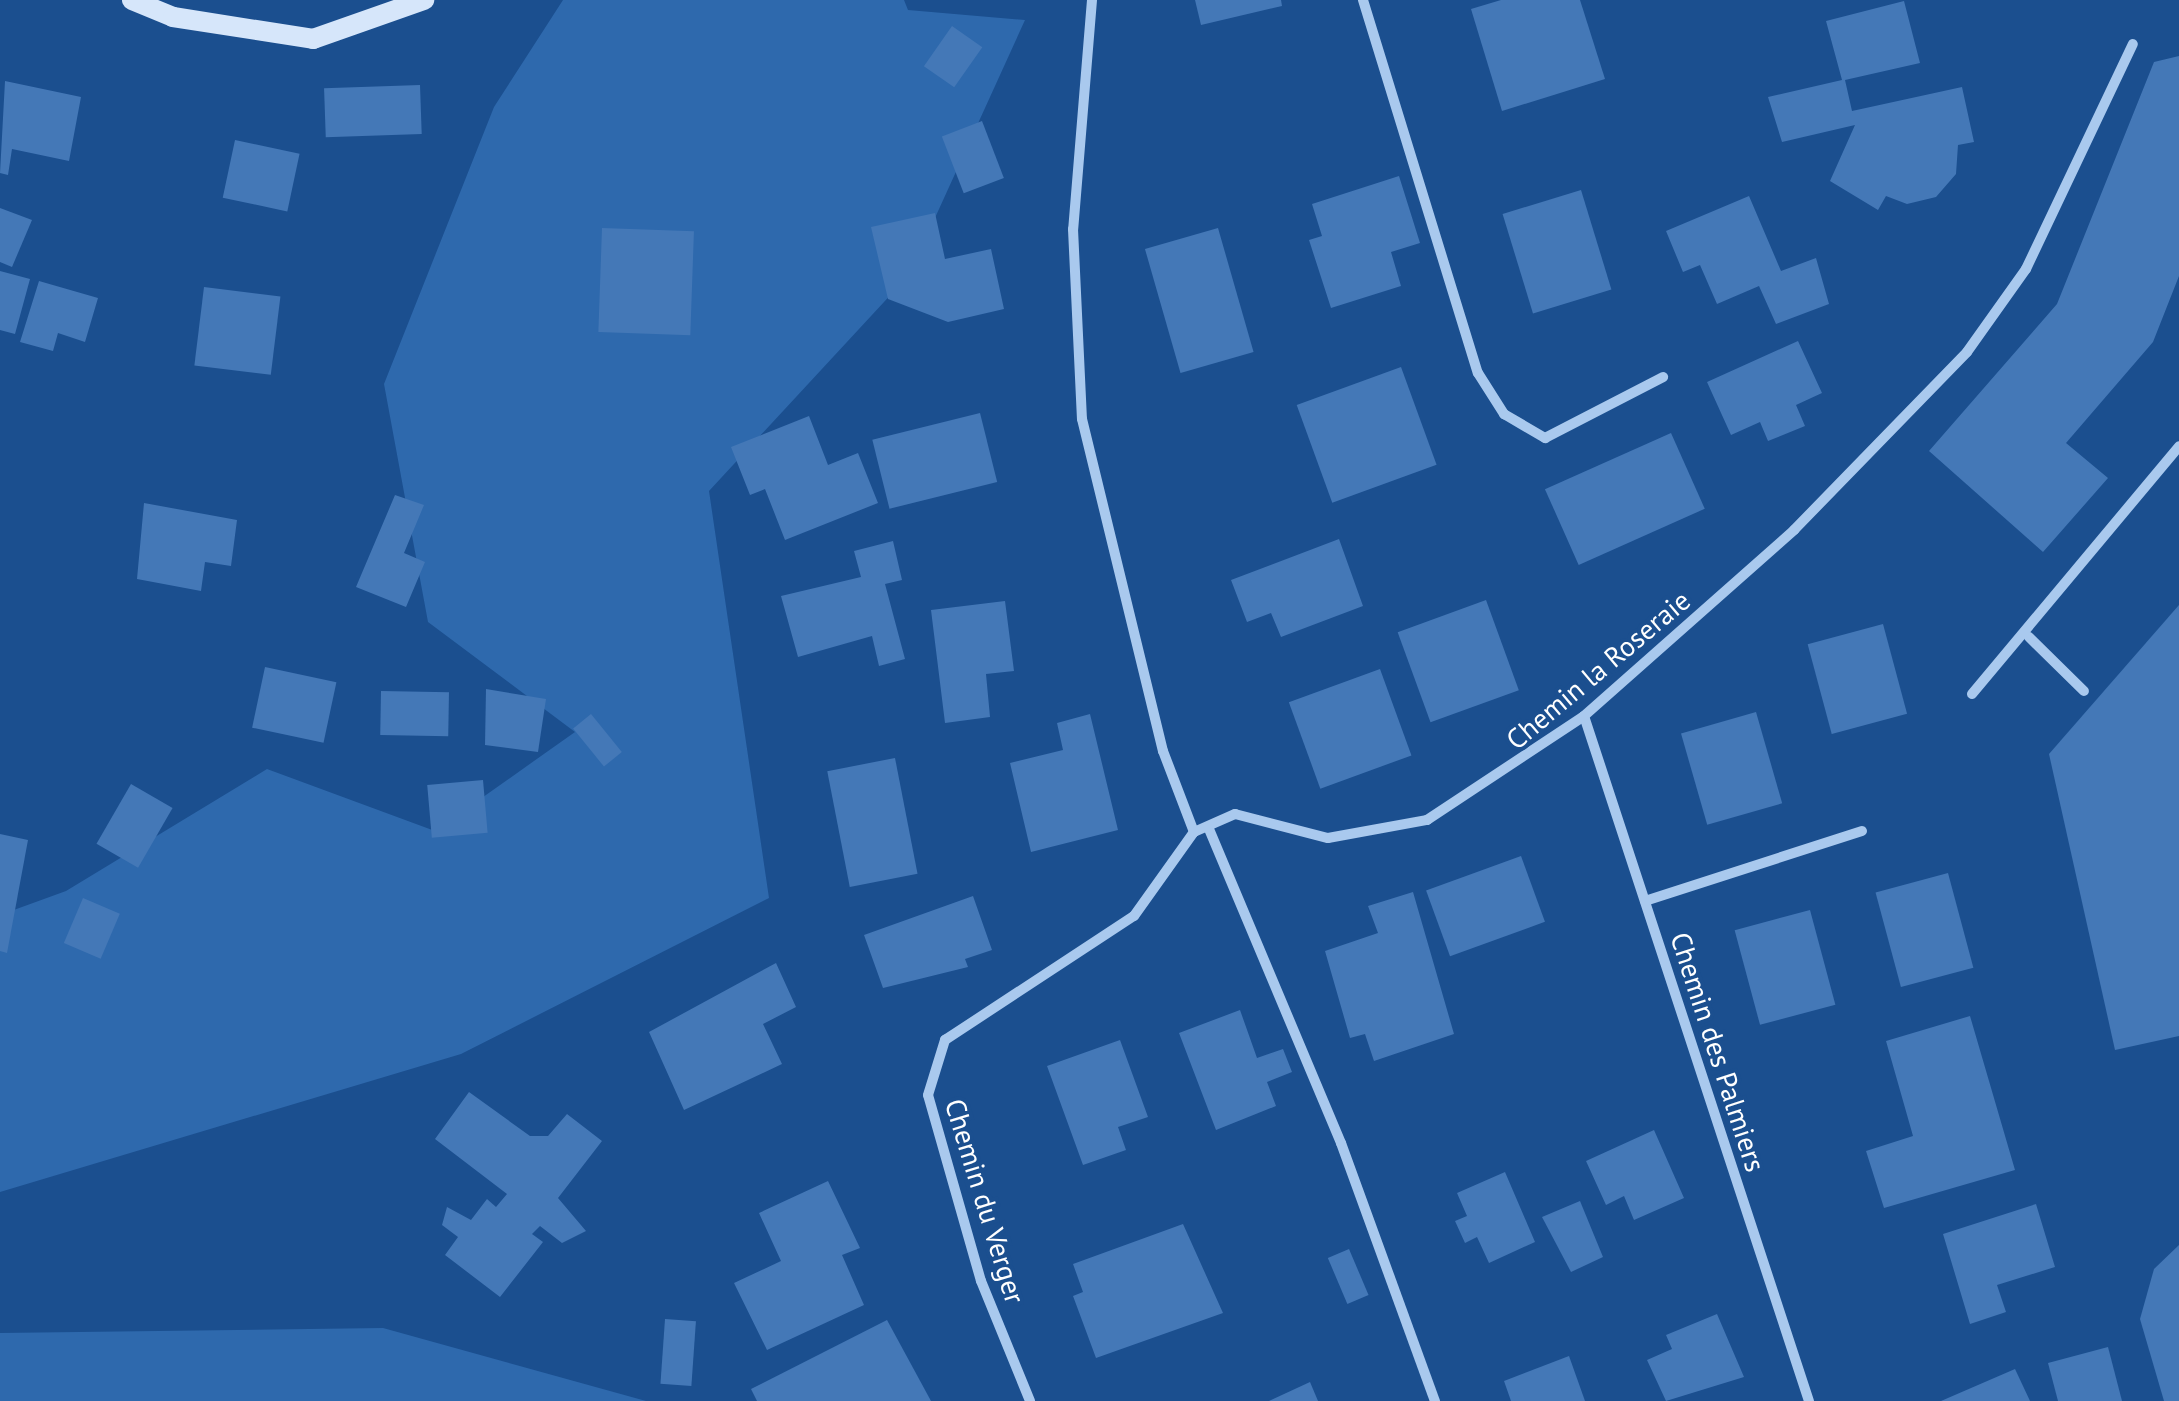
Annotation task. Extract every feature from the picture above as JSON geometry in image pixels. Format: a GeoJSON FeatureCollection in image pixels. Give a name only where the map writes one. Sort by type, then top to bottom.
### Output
{"type":"FeatureCollection","features":[{"type":"Feature","properties":{"kind":"street"},"geometry":{"type":"LineString","coordinates":[[132,0],[192,21],[313,39],[424,0]]}},
{"type":"Feature","properties":{"kind":"street"},"geometry":{"type":"LineString","coordinates":[[1092,0],[1073,229],[1082,419],[1164,751],[1194,832]]}},
{"type":"Feature","properties":{"kind":"street"},"geometry":{"type":"LineString","coordinates":[[1364,0],[1478,373],[1504,414],[1545,438],[1662,377]]}},
{"type":"Feature","properties":{"kind":"street","name":"Chemin la Roseraie"},"geometry":{"type":"LineString","coordinates":[[1194,832],[1209,829],[1235,814],[1328,838],[1428,820],[1584,716],[1794,530],[1966,352],[2026,270],[2133,44]]}},
{"type":"Feature","properties":{"kind":"street"},"geometry":{"type":"LineString","coordinates":[[1972,694],[2029,636],[2179,446]]}},
{"type":"Feature","properties":{"kind":"street"},"geometry":{"type":"LineString","coordinates":[[2029,636],[2084,690]]}},
{"type":"Feature","properties":{"kind":"street","name":"Chemin des Palmiers"},"geometry":{"type":"LineString","coordinates":[[1584,716],[1810,1401]]}},
{"type":"Feature","properties":{"kind":"street"},"geometry":{"type":"LineString","coordinates":[[1209,829],[1341,1143],[1435,1401]]}},
{"type":"Feature","properties":{"kind":"street"},"geometry":{"type":"LineString","coordinates":[[1644,901],[1862,831]]}},
{"type":"Feature","properties":{"kind":"street","name":"Chemin du Verger"},"geometry":{"type":"LineString","coordinates":[[1030,1401],[980,1281],[928,1095],[945,1040],[1134,916],[1194,832]]}},
{"type":"Feature","properties":{"kind":"shaded area"},"geometry":{"type":"Polygon","coordinates":[[[563,0],[904,0],[908,10],[1025,20],[909,275],[709,491],[769,898],[461,1054],[0,1192],[0,915],[66,891],[267,769],[435,831],[575,732],[428,622],[384,384],[494,107],[563,0]]]}},
{"type":"Feature","properties":{"kind":"shaded area"},"geometry":{"type":"Polygon","coordinates":[[[383,1328],[646,1401],[0,1401],[0,1333],[383,1328]]]}},
{"type":"Feature","properties":{"kind":"building"},"geometry":{"type":"Polygon","coordinates":[[[1195,0],[1281,0],[1282,6],[1201,25],[1195,0]]]}},
{"type":"Feature","properties":{"kind":"building"},"geometry":{"type":"Polygon","coordinates":[[[1501,0],[1580,0],[1605,79],[1502,111],[1471,9],[1501,0]]]}},
{"type":"Feature","properties":{"kind":"building"},"geometry":{"type":"Polygon","coordinates":[[[1904,1],[1920,63],[1845,80],[1852,111],[1962,87],[1974,142],[1958,145],[1956,174],[1936,197],[1907,204],[1886,196],[1878,210],[1830,181],[1855,125],[1782,142],[1768,97],[1842,80],[1826,21],[1904,1]]]}},
{"type":"Feature","properties":{"kind":"building"},"geometry":{"type":"Polygon","coordinates":[[[952,26],[982,47],[954,87],[924,66],[952,26]]]}},
{"type":"Feature","properties":{"kind":"building"},"geometry":{"type":"Polygon","coordinates":[[[2179,56],[2179,276],[2153,342],[2066,443],[2108,478],[2043,552],[1929,451],[2057,304],[2154,62],[2179,56]]]}},
{"type":"Feature","properties":{"kind":"building"},"geometry":{"type":"Polygon","coordinates":[[[5,81],[81,97],[69,161],[12,149],[8,175],[0,173],[5,81]]]}},
{"type":"Feature","properties":{"kind":"building"},"geometry":{"type":"Polygon","coordinates":[[[420,85],[422,134],[326,137],[324,88],[420,85]]]}},
{"type":"Feature","properties":{"kind":"building"},"geometry":{"type":"Polygon","coordinates":[[[982,121],[1004,178],[964,193],[942,136],[982,121]]]}},
{"type":"Feature","properties":{"kind":"building"},"geometry":{"type":"Polygon","coordinates":[[[235,140],[300,154],[287,211],[223,198],[235,140]]]}},
{"type":"Feature","properties":{"kind":"building"},"geometry":{"type":"Polygon","coordinates":[[[1399,176],[1420,243],[1391,252],[1401,286],[1331,308],[1309,240],[1322,236],[1312,204],[1399,176]]]}},
{"type":"Feature","properties":{"kind":"building"},"geometry":{"type":"Polygon","coordinates":[[[1581,190],[1611,289],[1533,313],[1503,214],[1581,190]]]}},
{"type":"Feature","properties":{"kind":"building"},"geometry":{"type":"Polygon","coordinates":[[[1749,196],[1781,271],[1816,258],[1829,304],[1776,324],[1759,286],[1717,304],[1700,265],[1683,272],[1666,231],[1749,196]]]}},
{"type":"Feature","properties":{"kind":"building"},"geometry":{"type":"Polygon","coordinates":[[[0,208],[32,220],[12,267],[0,262],[0,208]]]}},
{"type":"Feature","properties":{"kind":"building"},"geometry":{"type":"Polygon","coordinates":[[[935,213],[945,259],[991,249],[1004,309],[948,322],[888,299],[871,227],[935,213]]]}},
{"type":"Feature","properties":{"kind":"building"},"geometry":{"type":"Polygon","coordinates":[[[602,228],[694,231],[690,335],[598,332],[602,228]]]}},
{"type":"Feature","properties":{"kind":"building"},"geometry":{"type":"Polygon","coordinates":[[[1218,228],[1254,352],[1181,373],[1145,249],[1218,228]]]}},
{"type":"Feature","properties":{"kind":"building"},"geometry":{"type":"Polygon","coordinates":[[[0,271],[30,279],[15,334],[0,330],[0,271]]]}},
{"type":"Feature","properties":{"kind":"building"},"geometry":{"type":"Polygon","coordinates":[[[39,281],[98,298],[85,342],[58,333],[53,351],[20,342],[39,281]]]}},
{"type":"Feature","properties":{"kind":"building"},"geometry":{"type":"Polygon","coordinates":[[[204,287],[280,296],[271,375],[194,365],[204,287]]]}},
{"type":"Feature","properties":{"kind":"building"},"geometry":{"type":"Polygon","coordinates":[[[1798,341],[1822,393],[1796,405],[1805,426],[1768,441],[1760,422],[1731,435],[1707,382],[1798,341]]]}},
{"type":"Feature","properties":{"kind":"building"},"geometry":{"type":"Polygon","coordinates":[[[1401,367],[1437,465],[1332,503],[1297,405],[1401,367]]]}},
{"type":"Feature","properties":{"kind":"building"},"geometry":{"type":"Polygon","coordinates":[[[980,413],[997,482],[889,509],[872,440],[980,413]]]}},
{"type":"Feature","properties":{"kind":"building"},"geometry":{"type":"Polygon","coordinates":[[[809,416],[828,465],[858,453],[878,503],[785,540],[765,489],[750,495],[731,447],[809,416]]]}},
{"type":"Feature","properties":{"kind":"building"},"geometry":{"type":"Polygon","coordinates":[[[1671,433],[1705,509],[1579,565],[1545,489],[1671,433]]]}},
{"type":"Feature","properties":{"kind":"building"},"geometry":{"type":"Polygon","coordinates":[[[395,495],[424,505],[404,553],[425,562],[406,607],[356,587],[395,495]]]}},
{"type":"Feature","properties":{"kind":"building"},"geometry":{"type":"Polygon","coordinates":[[[144,503],[237,520],[231,566],[205,562],[201,591],[137,579],[144,503]]]}},
{"type":"Feature","properties":{"kind":"building"},"geometry":{"type":"Polygon","coordinates":[[[1339,539],[1363,606],[1281,637],[1271,613],[1247,622],[1231,580],[1339,539]]]}},
{"type":"Feature","properties":{"kind":"building"},"geometry":{"type":"Polygon","coordinates":[[[893,541],[902,580],[885,584],[905,659],[879,666],[872,636],[798,657],[781,596],[861,577],[854,551],[893,541]]]}},
{"type":"Feature","properties":{"kind":"building"},"geometry":{"type":"Polygon","coordinates":[[[1486,600],[1519,690],[1431,722],[1398,632],[1486,600]]]}},
{"type":"Feature","properties":{"kind":"building"},"geometry":{"type":"Polygon","coordinates":[[[1005,601],[1014,671],[986,674],[990,717],[945,723],[931,610],[1005,601]]]}},
{"type":"Feature","properties":{"kind":"building"},"geometry":{"type":"Polygon","coordinates":[[[2179,605],[2179,1036],[2115,1050],[2049,754],[2179,605]]]}},
{"type":"Feature","properties":{"kind":"building"},"geometry":{"type":"Polygon","coordinates":[[[1883,624],[1907,714],[1832,734],[1808,644],[1883,624]]]}},
{"type":"Feature","properties":{"kind":"building"},"geometry":{"type":"Polygon","coordinates":[[[265,667],[336,682],[324,743],[252,728],[265,667]]]}},
{"type":"Feature","properties":{"kind":"building"},"geometry":{"type":"Polygon","coordinates":[[[1380,669],[1411,755],[1320,789],[1289,702],[1380,669]]]}},
{"type":"Feature","properties":{"kind":"building"},"geometry":{"type":"Polygon","coordinates":[[[486,689],[546,699],[538,752],[485,745],[486,689]]]}},
{"type":"Feature","properties":{"kind":"building"},"geometry":{"type":"Polygon","coordinates":[[[381,691],[449,692],[448,736],[380,735],[381,691]]]}},
{"type":"Feature","properties":{"kind":"building"},"geometry":{"type":"Polygon","coordinates":[[[1756,712],[1782,803],[1707,825],[1681,733],[1756,712]]]}},
{"type":"Feature","properties":{"kind":"building"},"geometry":{"type":"Polygon","coordinates":[[[591,714],[622,752],[604,767],[573,728],[591,714]]]}},
{"type":"Feature","properties":{"kind":"building"},"geometry":{"type":"Polygon","coordinates":[[[1090,714],[1118,830],[1031,852],[1010,763],[1063,750],[1057,723],[1090,714]]]}},
{"type":"Feature","properties":{"kind":"building"},"geometry":{"type":"Polygon","coordinates":[[[895,758],[918,874],[850,887],[827,771],[895,758]]]}},
{"type":"Feature","properties":{"kind":"building"},"geometry":{"type":"Polygon","coordinates":[[[483,780],[488,833],[432,838],[427,785],[483,780]]]}},
{"type":"Feature","properties":{"kind":"building"},"geometry":{"type":"Polygon","coordinates":[[[131,784],[173,808],[138,868],[96,844],[131,784]]]}},
{"type":"Feature","properties":{"kind":"building"},"geometry":{"type":"Polygon","coordinates":[[[0,834],[28,840],[7,953],[0,951],[0,834]]]}},
{"type":"Feature","properties":{"kind":"building"},"geometry":{"type":"Polygon","coordinates":[[[1521,856],[1545,922],[1450,956],[1426,891],[1521,856]]]}},
{"type":"Feature","properties":{"kind":"building"},"geometry":{"type":"Polygon","coordinates":[[[1948,873],[1973,968],[1901,987],[1876,892],[1948,873]]]}},
{"type":"Feature","properties":{"kind":"building"},"geometry":{"type":"Polygon","coordinates":[[[1413,892],[1454,1034],[1374,1061],[1365,1034],[1350,1038],[1325,951],[1378,933],[1368,906],[1413,892]]]}},
{"type":"Feature","properties":{"kind":"building"},"geometry":{"type":"Polygon","coordinates":[[[973,896],[992,950],[965,959],[968,967],[883,988],[864,935],[973,896]]]}},
{"type":"Feature","properties":{"kind":"building"},"geometry":{"type":"Polygon","coordinates":[[[83,898],[120,914],[101,959],[64,943],[83,898]]]}},
{"type":"Feature","properties":{"kind":"building"},"geometry":{"type":"Polygon","coordinates":[[[1810,910],[1835,1005],[1760,1025],[1735,930],[1810,910]]]}},
{"type":"Feature","properties":{"kind":"building"},"geometry":{"type":"Polygon","coordinates":[[[776,963],[796,1007],[763,1024],[782,1064],[684,1110],[649,1032],[776,963]]]}},
{"type":"Feature","properties":{"kind":"building"},"geometry":{"type":"Polygon","coordinates":[[[1240,1010],[1257,1058],[1283,1049],[1292,1072],[1267,1082],[1276,1106],[1216,1130],[1179,1033],[1240,1010]]]}},
{"type":"Feature","properties":{"kind":"building"},"geometry":{"type":"Polygon","coordinates":[[[1970,1016],[2015,1170],[1884,1208],[1866,1151],[1913,1136],[1886,1041],[1970,1016]]]}},
{"type":"Feature","properties":{"kind":"building"},"geometry":{"type":"Polygon","coordinates":[[[1120,1040],[1148,1117],[1118,1127],[1126,1150],[1083,1165],[1047,1066],[1120,1040]]]}},
{"type":"Feature","properties":{"kind":"building"},"geometry":{"type":"Polygon","coordinates":[[[469,1092],[530,1136],[548,1136],[567,1114],[602,1141],[558,1198],[586,1231],[562,1243],[540,1226],[532,1234],[543,1242],[500,1297],[445,1255],[458,1237],[442,1225],[447,1207],[471,1220],[487,1199],[496,1207],[507,1194],[435,1139],[469,1092]]]}},
{"type":"Feature","properties":{"kind":"building"},"geometry":{"type":"Polygon","coordinates":[[[1654,1130],[1684,1198],[1634,1220],[1624,1196],[1606,1205],[1586,1161],[1654,1130]]]}},
{"type":"Feature","properties":{"kind":"building"},"geometry":{"type":"Polygon","coordinates":[[[1505,1172],[1535,1242],[1489,1263],[1477,1237],[1465,1243],[1455,1221],[1467,1216],[1457,1193],[1505,1172]]]}},
{"type":"Feature","properties":{"kind":"building"},"geometry":{"type":"Polygon","coordinates":[[[828,1181],[860,1248],[842,1255],[864,1305],[767,1350],[734,1283],[781,1261],[759,1213],[828,1181]]]}},
{"type":"Feature","properties":{"kind":"building"},"geometry":{"type":"Polygon","coordinates":[[[1580,1201],[1603,1257],[1571,1272],[1542,1217],[1580,1201]]]}},
{"type":"Feature","properties":{"kind":"building"},"geometry":{"type":"Polygon","coordinates":[[[2036,1204],[2055,1267],[1997,1285],[2006,1312],[1970,1324],[1943,1234],[2036,1204]]]}},
{"type":"Feature","properties":{"kind":"building"},"geometry":{"type":"Polygon","coordinates":[[[1183,1224],[1223,1313],[1096,1358],[1073,1296],[1083,1292],[1073,1264],[1183,1224]]]}},
{"type":"Feature","properties":{"kind":"building"},"geometry":{"type":"Polygon","coordinates":[[[2179,1245],[2179,1401],[2164,1401],[2140,1319],[2154,1269],[2179,1245]]]}},
{"type":"Feature","properties":{"kind":"building"},"geometry":{"type":"Polygon","coordinates":[[[1349,1249],[1369,1295],[1347,1304],[1328,1258],[1349,1249]]]}},
{"type":"Feature","properties":{"kind":"building"},"geometry":{"type":"Polygon","coordinates":[[[1717,1314],[1744,1377],[1666,1401],[1647,1360],[1672,1349],[1666,1335],[1717,1314]]]}},
{"type":"Feature","properties":{"kind":"building"},"geometry":{"type":"Polygon","coordinates":[[[665,1319],[696,1321],[691,1386],[660,1384],[665,1319]]]}},
{"type":"Feature","properties":{"kind":"building"},"geometry":{"type":"Polygon","coordinates":[[[887,1320],[931,1401],[757,1401],[751,1389],[887,1320]]]}},
{"type":"Feature","properties":{"kind":"building"},"geometry":{"type":"Polygon","coordinates":[[[2108,1347],[2122,1401],[2058,1401],[2048,1363],[2108,1347]]]}},
{"type":"Feature","properties":{"kind":"building"},"geometry":{"type":"Polygon","coordinates":[[[1569,1356],[1585,1401],[1511,1401],[1504,1381],[1569,1356]]]}},
{"type":"Feature","properties":{"kind":"building"},"geometry":{"type":"Polygon","coordinates":[[[2015,1369],[2030,1401],[1941,1401],[2015,1369]]]}},
{"type":"Feature","properties":{"kind":"building"},"geometry":{"type":"Polygon","coordinates":[[[1310,1382],[1318,1401],[1269,1401],[1310,1382]]]}}]}
